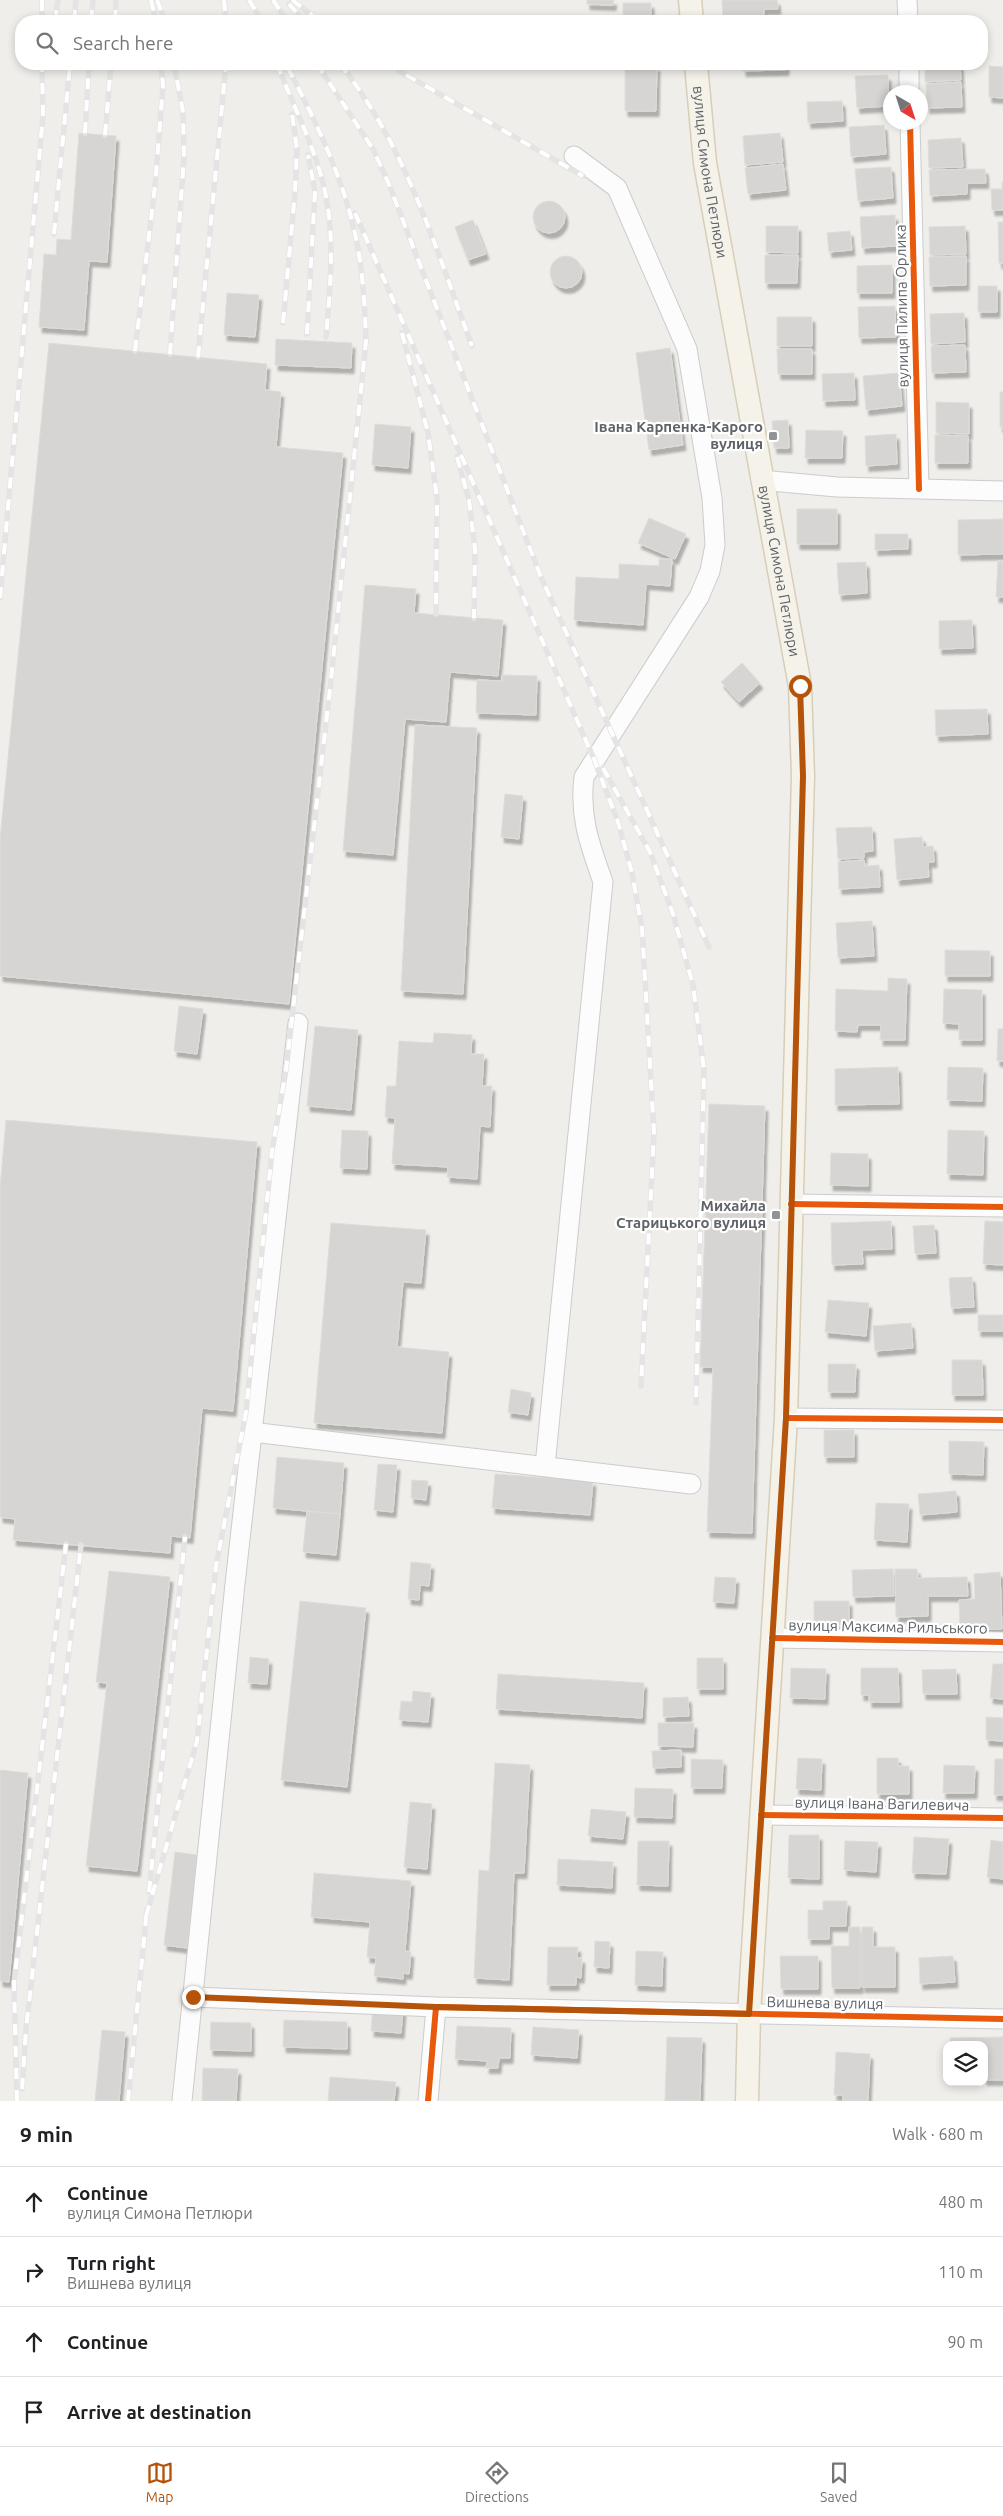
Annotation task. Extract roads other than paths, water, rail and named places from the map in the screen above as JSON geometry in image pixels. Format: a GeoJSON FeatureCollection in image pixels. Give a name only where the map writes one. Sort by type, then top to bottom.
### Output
{"type":"FeatureCollection","features":[{"type":"Feature","properties":{"kind":"main road"},"geometry":{"type":"LineString","coordinates":[[690,0],[691,15]]}},
{"type":"Feature","properties":{"kind":"main road","name":"вулиця Симона Петлюри"},"geometry":{"type":"LineString","coordinates":[[697,70],[706,163],[761,480],[800,686],[803,776],[786,1418],[749,2014],[747,2101]]}},
{"type":"Feature","properties":{"kind":"street"},"geometry":{"type":"LineString","coordinates":[[907,0],[908,15]]}},
{"type":"Feature","properties":{"kind":"street"},"geometry":{"type":"LineString","coordinates":[[909,70],[910,85]]}},
{"type":"Feature","properties":{"kind":"street","name":"вулиця Пилипа Орлика"},"geometry":{"type":"LineString","coordinates":[[910,130],[919,489]]}},
{"type":"Feature","properties":{"kind":"street"},"geometry":{"type":"LineString","coordinates":[[545,1466],[603,882],[586,835],[581,800],[584,777],[699,597],[710,571],[715,545],[712,498],[687,350],[617,188],[574,156]]}},
{"type":"Feature","properties":{"kind":"street"},"geometry":{"type":"LineString","coordinates":[[761,480],[837,487],[1003,491]]}},
{"type":"Feature","properties":{"kind":"street"},"geometry":{"type":"LineString","coordinates":[[182,2101],[252,1432],[298,1023]]}},
{"type":"Feature","properties":{"kind":"street"},"geometry":{"type":"LineString","coordinates":[[791,1204],[1003,1207]]}},
{"type":"Feature","properties":{"kind":"street"},"geometry":{"type":"LineString","coordinates":[[786,1418],[1003,1420]]}},
{"type":"Feature","properties":{"kind":"street"},"geometry":{"type":"LineString","coordinates":[[252,1432],[691,1484]]}},
{"type":"Feature","properties":{"kind":"street","name":"вулиця Максима Рильського"},"geometry":{"type":"LineString","coordinates":[[772,1638],[1003,1642]]}},
{"type":"Feature","properties":{"kind":"street","name":"вулиця Івана Вагилевича"},"geometry":{"type":"LineString","coordinates":[[761,1815],[1003,1818]]}},
{"type":"Feature","properties":{"kind":"street","name":"Вишнева вулиця"},"geometry":{"type":"LineString","coordinates":[[193,1997],[436,2007],[1003,2019]]}},
{"type":"Feature","properties":{"kind":"street"},"geometry":{"type":"LineString","coordinates":[[428,2101],[436,2007]]}},
{"type":"Feature","properties":{"kind":"railway"},"geometry":{"type":"LineString","coordinates":[[42,0],[42,15]]}},
{"type":"Feature","properties":{"kind":"railway"},"geometry":{"type":"LineString","coordinates":[[56,15],[58,0]]}},
{"type":"Feature","properties":{"kind":"railway"},"geometry":{"type":"LineString","coordinates":[[75,15],[76,0]]}},
{"type":"Feature","properties":{"kind":"railway"},"geometry":{"type":"LineString","coordinates":[[92,15],[93,0]]}},
{"type":"Feature","properties":{"kind":"railway"},"geometry":{"type":"LineString","coordinates":[[115,15],[116,0]]}},
{"type":"Feature","properties":{"kind":"railway"},"geometry":{"type":"LineString","coordinates":[[151,0],[155,15]]}},
{"type":"Feature","properties":{"kind":"railway"},"geometry":{"type":"LineString","coordinates":[[157,0],[163,15]]}},
{"type":"Feature","properties":{"kind":"railway"},"geometry":{"type":"LineString","coordinates":[[224,0],[225,15]]}},
{"type":"Feature","properties":{"kind":"railway"},"geometry":{"type":"LineString","coordinates":[[249,0],[258,15]]}},
{"type":"Feature","properties":{"kind":"railway"},"geometry":{"type":"LineString","coordinates":[[273,0],[283,15]]}},
{"type":"Feature","properties":{"kind":"railway"},"geometry":{"type":"LineString","coordinates":[[292,0],[312,15]]}},
{"type":"Feature","properties":{"kind":"railway"},"geometry":{"type":"LineString","coordinates":[[289,4],[299,15]]}},
{"type":"Feature","properties":{"kind":"railway"},"geometry":{"type":"LineString","coordinates":[[0,598],[43,115],[42,70]]}},
{"type":"Feature","properties":{"kind":"railway"},"geometry":{"type":"LineString","coordinates":[[54,234],[69,70]]}},
{"type":"Feature","properties":{"kind":"railway"},"geometry":{"type":"LineString","coordinates":[[85,133],[89,70]]}},
{"type":"Feature","properties":{"kind":"railway"},"geometry":{"type":"LineString","coordinates":[[105,135],[110,70]]}},
{"type":"Feature","properties":{"kind":"railway"},"geometry":{"type":"LineString","coordinates":[[135,351],[155,186],[163,86],[162,70]]}},
{"type":"Feature","properties":{"kind":"railway"},"geometry":{"type":"LineString","coordinates":[[170,354],[184,157],[183,112],[175,70]]}},
{"type":"Feature","properties":{"kind":"railway"},"geometry":{"type":"LineString","coordinates":[[198,357],[225,70]]}},
{"type":"Feature","properties":{"kind":"railway"},"geometry":{"type":"LineString","coordinates":[[280,70],[314,153],[328,208],[331,273],[326,337]]}},
{"type":"Feature","properties":{"kind":"railway"},"geometry":{"type":"LineString","coordinates":[[146,1916],[197,1741],[216,1566],[246,1412],[272,1151],[286,1070],[331,680],[366,341],[362,277],[356,238],[344,193],[327,149],[289,70]]}},
{"type":"Feature","properties":{"kind":"railway"},"geometry":{"type":"LineString","coordinates":[[321,70],[373,149],[388,182],[541,577],[709,947]]}},
{"type":"Feature","properties":{"kind":"railway"},"geometry":{"type":"LineString","coordinates":[[344,70],[383,129],[401,164],[432,236],[472,346]]}},
{"type":"Feature","properties":{"kind":"railway"},"geometry":{"type":"LineString","coordinates":[[398,70],[583,176]]}},
{"type":"Feature","properties":{"kind":"railway"},"geometry":{"type":"LineString","coordinates":[[283,323],[297,149],[292,114]]}},
{"type":"Feature","properties":{"kind":"railway"},"geometry":{"type":"LineString","coordinates":[[307,334],[315,191],[308,155]]}},
{"type":"Feature","properties":{"kind":"railway"},"geometry":{"type":"LineString","coordinates":[[355,213],[594,759],[618,822],[632,873],[642,928],[654,1133],[641,1386]]}},
{"type":"Feature","properties":{"kind":"railway"},"geometry":{"type":"LineString","coordinates":[[402,333],[428,433],[437,498],[436,614]]}},
{"type":"Feature","properties":{"kind":"railway"},"geometry":{"type":"LineString","coordinates":[[457,457],[469,500],[475,550],[474,618]]}},
{"type":"Feature","properties":{"kind":"railway"},"geometry":{"type":"LineString","coordinates":[[603,768],[650,852],[673,914],[693,985],[704,1070],[696,1403]]}},
{"type":"Feature","properties":{"kind":"railway"},"geometry":{"type":"LineString","coordinates":[[149,1892],[185,1537]]}},
{"type":"Feature","properties":{"kind":"railway"},"geometry":{"type":"LineString","coordinates":[[17,2101],[14,1983],[66,1544]]}},
{"type":"Feature","properties":{"kind":"railway"},"geometry":{"type":"LineString","coordinates":[[22,2089],[26,2029],[81,1545]]}},
{"type":"Feature","properties":{"kind":"railway"},"geometry":{"type":"LineString","coordinates":[[128,2101],[147,1909]]}},
{"type":"Feature","properties":{"kind":"place","name":"Івана Карпенка-Карого вулиця"},"geometry":{"type":"Point","coordinates":[773,436]}},
{"type":"Feature","properties":{"kind":"place","name":"Михайла Старицького вулиця"},"geometry":{"type":"Point","coordinates":[776,1215]}}]}
